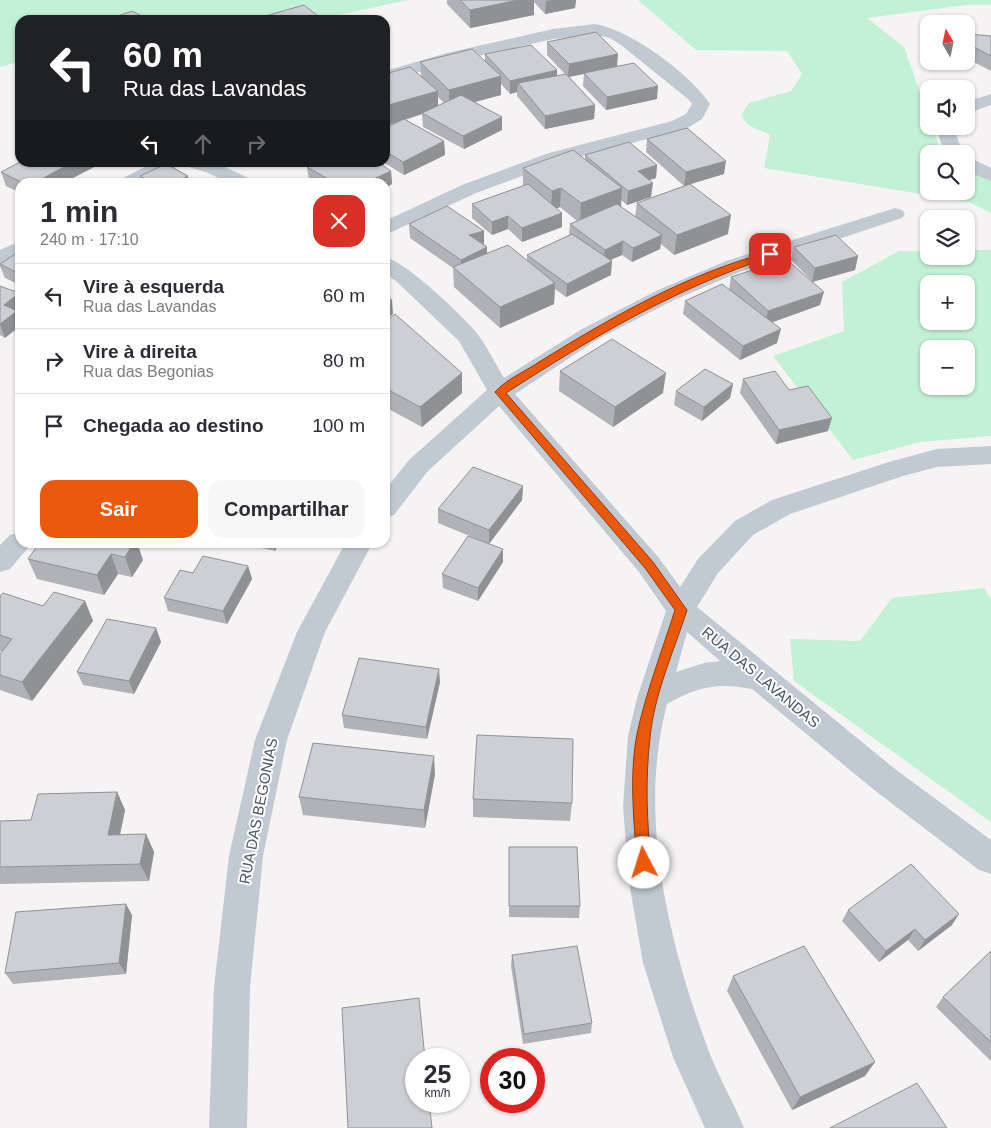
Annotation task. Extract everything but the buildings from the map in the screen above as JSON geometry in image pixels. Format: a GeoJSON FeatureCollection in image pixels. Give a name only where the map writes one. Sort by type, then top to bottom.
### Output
{"type":"FeatureCollection","features":[{"type":"Feature","properties":{"kind":"street"},"geometry":{"type":"LineString","coordinates":[[390,76],[477,51],[562,32],[605,31],[626,40],[695,95],[701,104],[699,112],[693,119],[679,125],[556,157],[469,189],[390,227]]}},
{"type":"Feature","properties":{"kind":"street"},"geometry":{"type":"LineString","coordinates":[[975,105],[991,99]]}},
{"type":"Feature","properties":{"kind":"street"},"geometry":{"type":"LineString","coordinates":[[138,178],[161,167]]}},
{"type":"Feature","properties":{"kind":"street"},"geometry":{"type":"LineString","coordinates":[[215,167],[234,178]]}},
{"type":"Feature","properties":{"kind":"street"},"geometry":{"type":"LineString","coordinates":[[975,169],[991,175]]}},
{"type":"Feature","properties":{"kind":"street"},"geometry":{"type":"LineString","coordinates":[[390,502],[418,466],[500,392],[590,334],[666,295],[734,266],[895,214]]}},
{"type":"Feature","properties":{"kind":"street"},"geometry":{"type":"LineString","coordinates":[[0,259],[15,250]]}},
{"type":"Feature","properties":{"kind":"street","name":"RUA DAS LAVANDAS"},"geometry":{"type":"LineString","coordinates":[[390,267],[412,282],[468,337],[500,392],[649,565],[681,610],[760,678],[884,779],[991,859]]}},
{"type":"Feature","properties":{"kind":"street"},"geometry":{"type":"LineString","coordinates":[[725,1128],[692,1057],[661,963],[646,882],[640,807],[643,736],[652,698],[681,610],[708,566],[744,528],[781,507],[879,474],[937,458],[991,455]]}},
{"type":"Feature","properties":{"kind":"street"},"geometry":{"type":"LineString","coordinates":[[0,562],[15,547]]}},
{"type":"Feature","properties":{"kind":"street","name":"RUA DAS BEGONIAS"},"geometry":{"type":"LineString","coordinates":[[228,1128],[232,987],[246,856],[270,740],[311,632],[357,548]]}},
{"type":"Feature","properties":{"kind":"street"},"geometry":{"type":"LineString","coordinates":[[652,698],[685,679],[710,673],[733,672],[760,678]]}},
{"type":"Feature","properties":{"kind":"green space"},"geometry":{"type":"Polygon","coordinates":[[[0,0],[408,0],[339,15],[15,15],[15,62],[0,67],[0,0]]]}},
{"type":"Feature","properties":{"kind":"green space"},"geometry":{"type":"Polygon","coordinates":[[[638,0],[991,0],[991,5],[966,5],[867,18],[904,47],[920,93],[920,135],[935,135],[939,145],[920,145],[920,194],[764,168],[770,135],[748,125],[741,115],[749,103],[791,91],[802,74],[787,51],[696,50],[638,0]]]}},
{"type":"Feature","properties":{"kind":"green space"},"geometry":{"type":"Polygon","coordinates":[[[975,174],[991,181],[991,213],[969,202],[957,200],[975,200],[975,174]]]}},
{"type":"Feature","properties":{"kind":"green space"},"geometry":{"type":"Polygon","coordinates":[[[975,250],[991,250],[991,436],[920,442],[853,460],[773,356],[844,331],[842,282],[899,251],[920,251],[920,265],[975,265],[975,250]]]}},
{"type":"Feature","properties":{"kind":"green space"},"geometry":{"type":"Polygon","coordinates":[[[984,588],[991,600],[991,822],[794,681],[790,639],[860,641],[892,598],[984,588]]]}},
{"type":"Feature","properties":{"kind":"route"},"geometry":{"type":"LineString","coordinates":[[644,863],[640,807],[643,736],[652,698],[681,610],[649,565],[500,392],[590,334],[666,295],[734,266],[770,254]]}}]}
